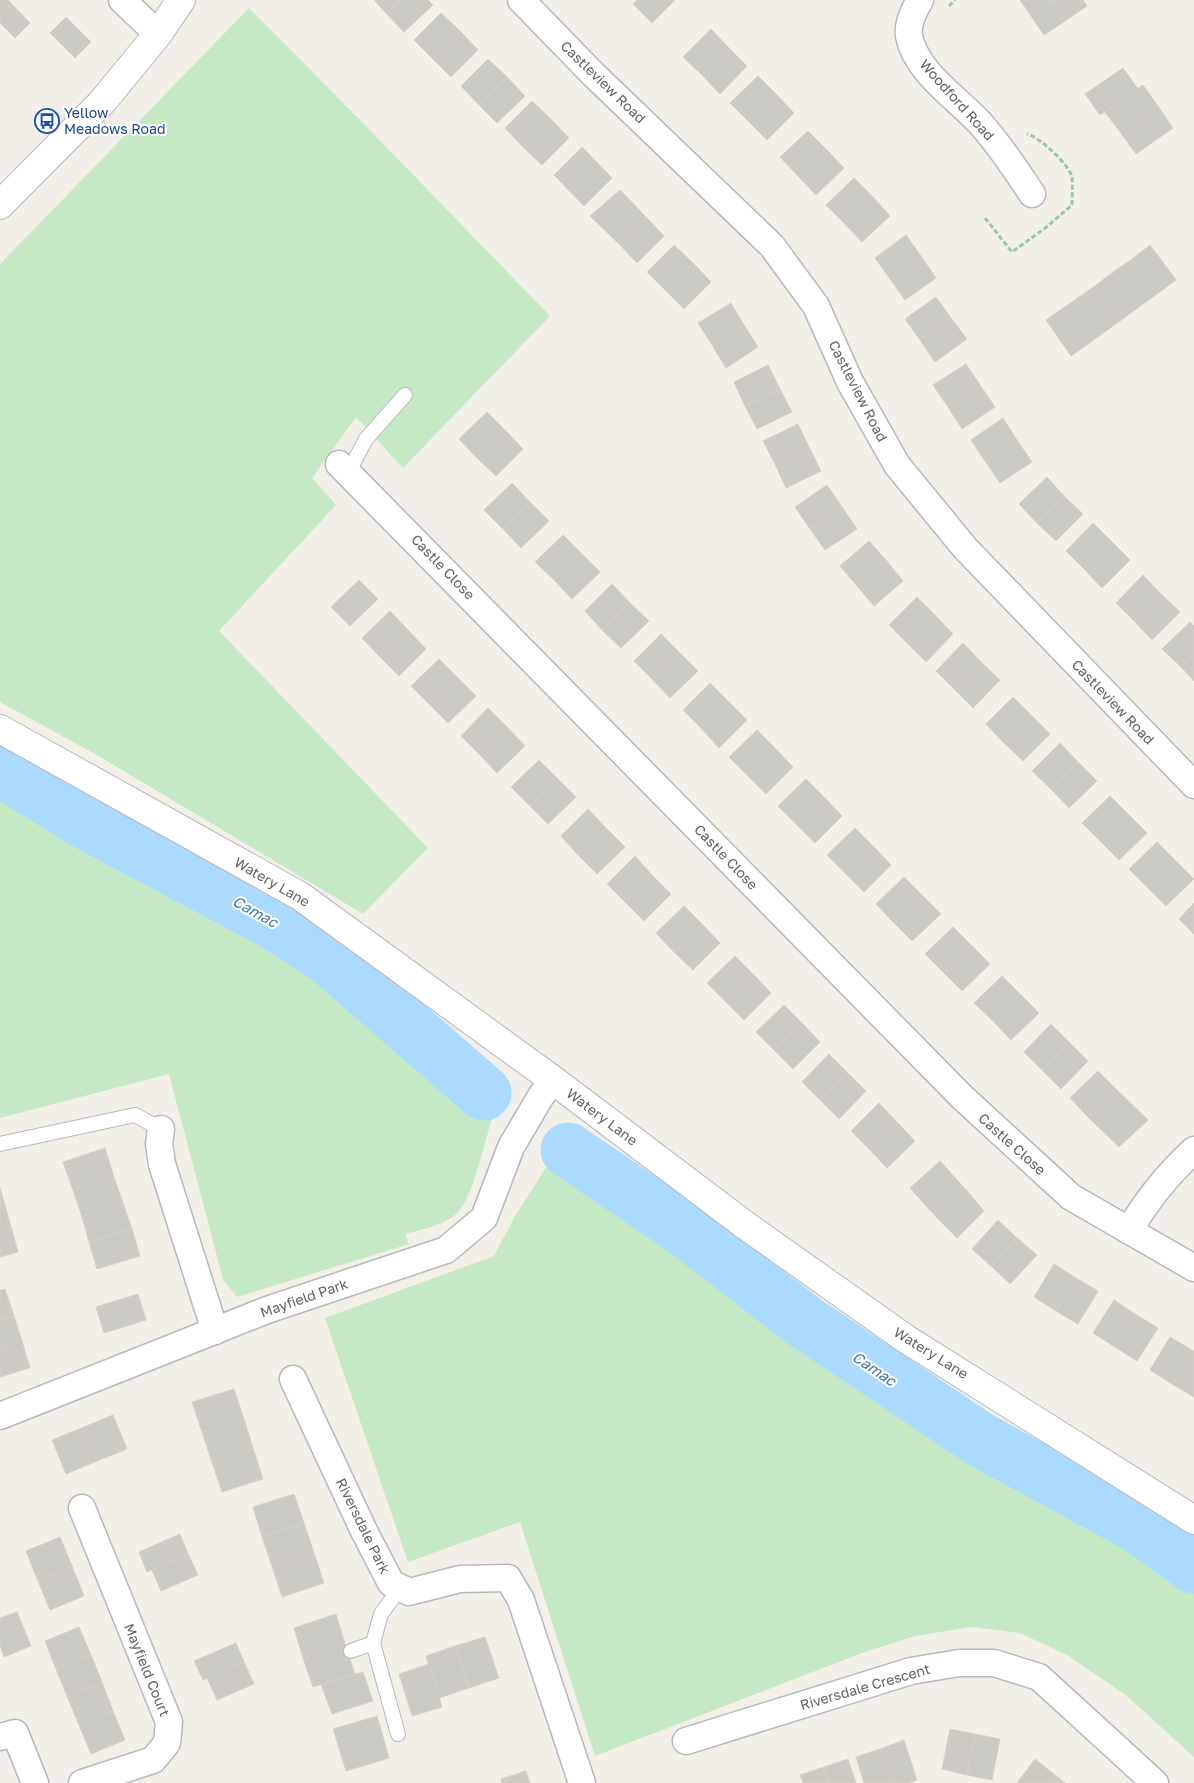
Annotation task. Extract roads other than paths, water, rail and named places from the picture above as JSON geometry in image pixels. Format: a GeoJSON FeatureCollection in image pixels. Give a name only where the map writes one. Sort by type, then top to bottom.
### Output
{"type":"FeatureCollection","features":[{"type":"Feature","properties":{"kind":"street"},"geometry":{"type":"LineString","coordinates":[[122,0],[158,34]]}},
{"type":"Feature","properties":{"kind":"street"},"geometry":{"type":"LineString","coordinates":[[0,205],[103,101],[158,34],[181,0]]}},
{"type":"Feature","properties":{"kind":"street","name":"Castleview Road"},"geometry":{"type":"LineString","coordinates":[[521,0],[593,74],[772,246],[816,306],[850,382],[897,464],[965,548],[1194,785]]}},
{"type":"Feature","properties":{"kind":"street","name":"Woodford Road"},"geometry":{"type":"LineString","coordinates":[[920,0],[909,22],[909,34],[918,58],[980,123],[1007,156],[1032,194]]}},
{"type":"Feature","properties":{"kind":"street","name":"Castle Close"},"geometry":{"type":"LineString","coordinates":[[344,468],[962,1097],[1071,1197],[1194,1268]]}},
{"type":"Feature","properties":{"kind":"street","name":"Watery Lane"},"geometry":{"type":"LineString","coordinates":[[0,729],[300,896],[553,1080],[745,1225],[906,1338],[1194,1520]]}},
{"type":"Feature","properties":{"kind":"street","name":"Mayfield Park"},"geometry":{"type":"LineString","coordinates":[[0,1416],[267,1310],[446,1250],[484,1218],[511,1147],[553,1080]]}},
{"type":"Feature","properties":{"kind":"street"},"geometry":{"type":"LineString","coordinates":[[161,1129],[159,1144],[162,1164],[215,1331]]}},
{"type":"Feature","properties":{"kind":"street"},"geometry":{"type":"LineString","coordinates":[[1129,1231],[1140,1213],[1177,1166],[1194,1150]]}},
{"type":"Feature","properties":{"kind":"street","name":"Riversdale Park"},"geometry":{"type":"LineString","coordinates":[[292,1379],[364,1531],[391,1583],[409,1592],[460,1579],[508,1578],[521,1600],[582,1783]]}},
{"type":"Feature","properties":{"kind":"street","name":"Mayfield Court"},"geometry":{"type":"LineString","coordinates":[[82,1508],[168,1722],[167,1743],[153,1760],[82,1783]]}},
{"type":"Feature","properties":{"kind":"street","name":"Riversdale Crescent"},"geometry":{"type":"LineString","coordinates":[[686,1741],[911,1671],[959,1663],[994,1663],[1039,1677],[1155,1783]]}},
{"type":"Feature","properties":{"kind":"street"},"geometry":{"type":"LineString","coordinates":[[0,1737],[15,1733],[34,1783]]}},
{"type":"Feature","properties":{"kind":"lane"},"geometry":{"type":"LineString","coordinates":[[344,468],[366,439],[405,395]]}},
{"type":"Feature","properties":{"kind":"lane"},"geometry":{"type":"LineString","coordinates":[[0,1144],[135,1115],[161,1129]]}},
{"type":"Feature","properties":{"kind":"lane"},"geometry":{"type":"LineString","coordinates":[[398,1734],[372,1644],[381,1614],[400,1588]]}},
{"type":"Feature","properties":{"kind":"lane"},"geometry":{"type":"LineString","coordinates":[[352,1651],[372,1644]]}},
{"type":"Feature","properties":{"kind":"waterway","name":"Camac"},"geometry":{"type":"LineString","coordinates":[[0,769],[86,822],[272,921],[328,957],[484,1093]]}},
{"type":"Feature","properties":{"kind":"waterway","name":"Camac"},"geometry":{"type":"LineString","coordinates":[[568,1150],[683,1228],[805,1322],[981,1440],[1139,1526],[1194,1566]]}},
{"type":"Feature","properties":{"kind":"place","name":"Yellow Meadows Road"},"geometry":{"type":"Point","coordinates":[47,121]}}]}
